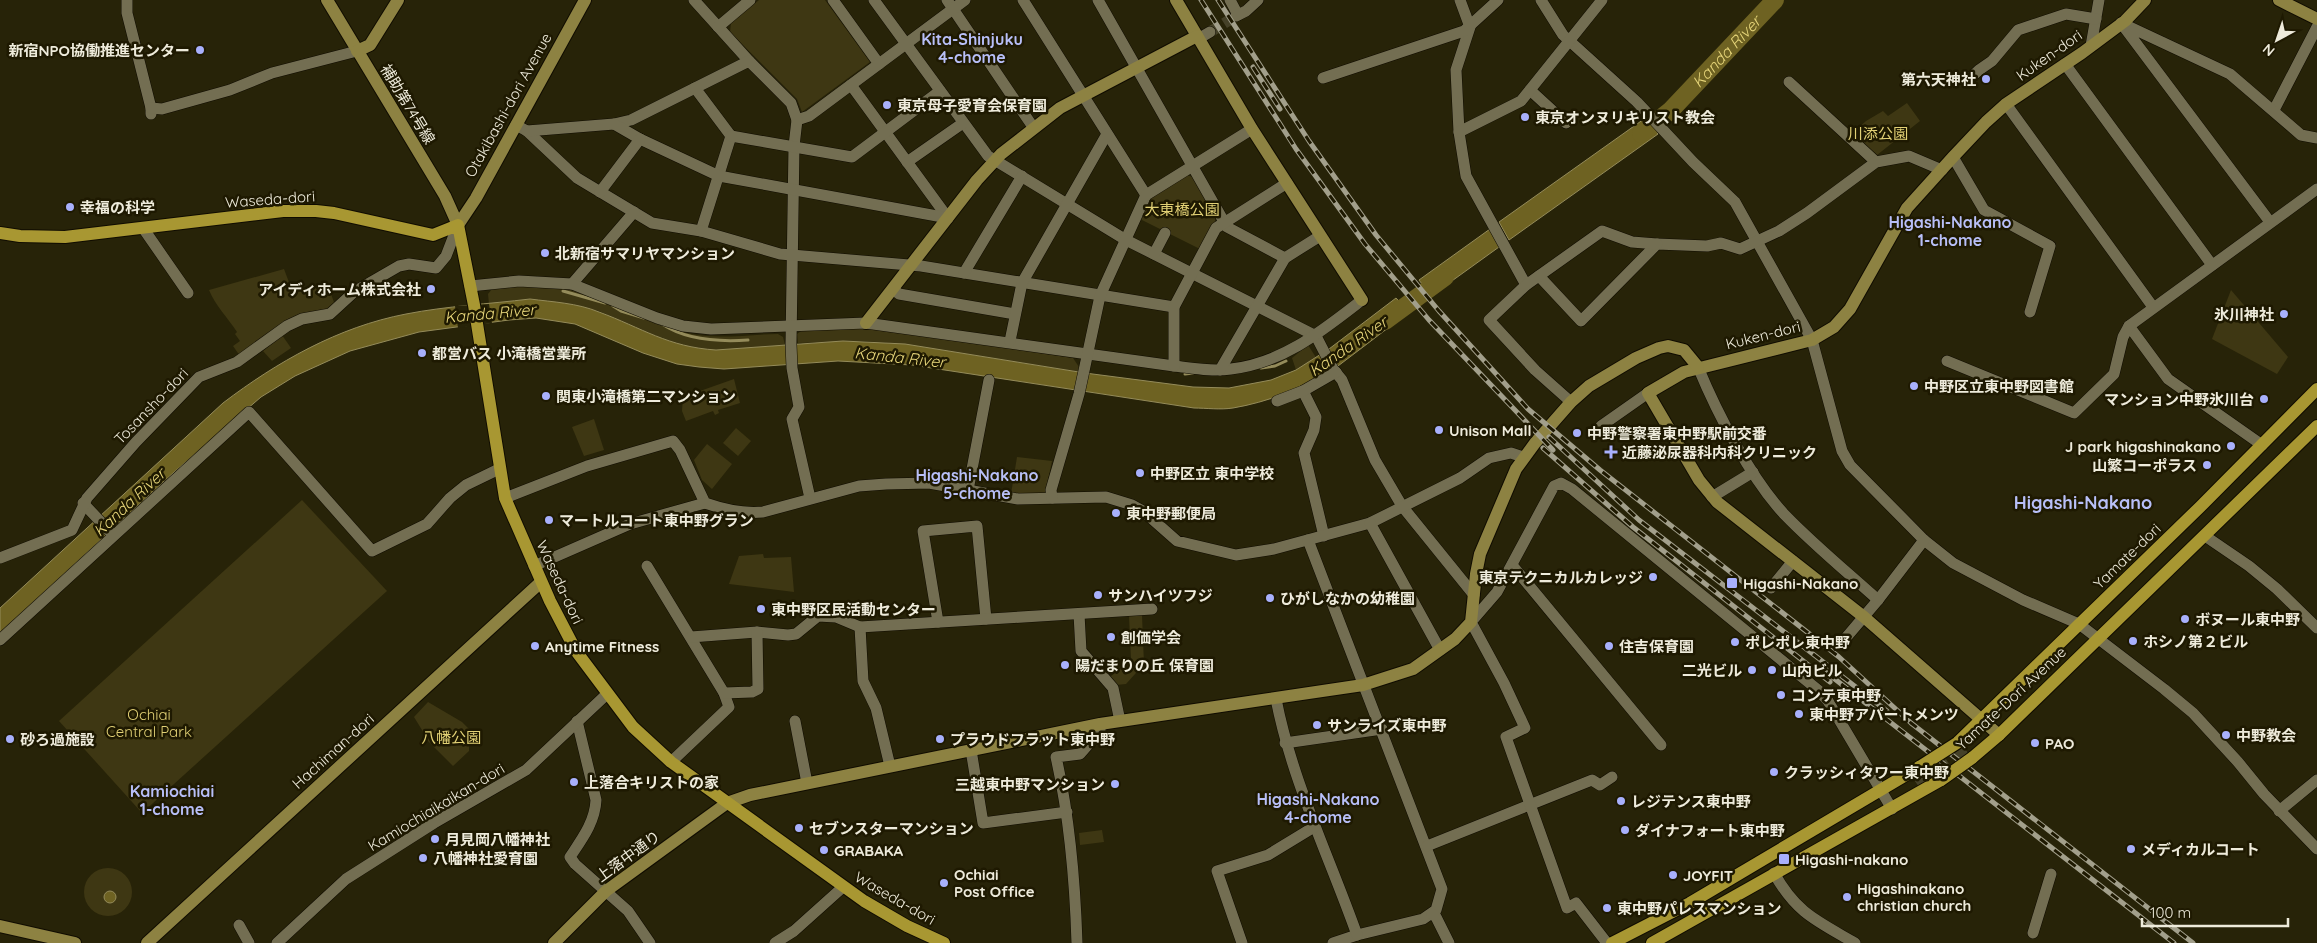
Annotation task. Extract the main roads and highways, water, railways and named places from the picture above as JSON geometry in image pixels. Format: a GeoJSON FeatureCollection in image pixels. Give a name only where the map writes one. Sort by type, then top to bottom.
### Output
{"type":"FeatureCollection","features":[{"type":"Feature","properties":{"kind":"main road","name":"Waseda-dori"},"geometry":{"type":"LineString","coordinates":[[0,232],[20,236],[65,237],[252,214],[308,211],[347,215],[433,235],[458,225],[474,306],[505,498],[541,582],[570,642],[633,726],[671,762],[843,887],[886,915],[944,943]]}},
{"type":"Feature","properties":{"kind":"main road","name":"Yamate-dori"},"geometry":{"type":"LineString","coordinates":[[1957,743],[2317,390]]}},
{"type":"Feature","properties":{"kind":"main road","name":"Yamate-Dori Avenue"},"geometry":{"type":"LineString","coordinates":[[1652,943],[1774,873],[1892,809],[1941,780],[1972,758],[1999,735],[2097,638],[2316,430]]}},
{"type":"Feature","properties":{"kind":"main road","name":"Yamate-Dori Avenue"},"geometry":{"type":"LineString","coordinates":[[1612,943],[1690,903],[1957,743]]}},
{"type":"Feature","properties":{"kind":"water"},"geometry":{"type":"Polygon","coordinates":[[[1644,119],[1658,134],[1509,240],[1499,222],[1644,119]]]}},
{"type":"Feature","properties":{"kind":"water"},"geometry":{"type":"Polygon","coordinates":[[[1490,229],[1499,247],[1431,296],[1419,280],[1490,229]]]}},
{"type":"Feature","properties":{"kind":"water"},"geometry":{"type":"Polygon","coordinates":[[[1396,298],[1409,312],[1338,366],[1329,349],[1396,298]]]}},
{"type":"Feature","properties":{"kind":"water"},"geometry":{"type":"Polygon","coordinates":[[[530,299],[582,307],[599,312],[669,341],[716,350],[843,341],[905,344],[1085,373],[1193,387],[1229,388],[1271,380],[1296,370],[1321,354],[1330,372],[1307,384],[1259,402],[1228,409],[1194,408],[912,365],[838,361],[724,369],[677,364],[643,353],[575,324],[536,318],[419,332],[350,351],[295,376],[261,397],[173,473],[0,633],[0,608],[223,403],[287,360],[332,337],[381,320],[437,309],[530,299]]]}},
{"type":"Feature","properties":{"kind":"water"},"geometry":{"type":"Polygon","coordinates":[[[110,891],[116,897],[110,903],[104,897],[110,891]]]}},
{"type":"Feature","properties":{"kind":"waterway","name":"Kanda River"},"geometry":{"type":"LineString","coordinates":[[1641,134],[1671,110],[1775,0]]}},
{"type":"Feature","properties":{"kind":"waterway","name":"Kanda River"},"geometry":{"type":"LineString","coordinates":[[1385,321],[1445,277]]}},
{"type":"Feature","properties":{"kind":"waterway"},"geometry":{"type":"LineString","coordinates":[[563,291],[605,303]]}},
{"type":"Feature","properties":{"kind":"waterway"},"geometry":{"type":"LineString","coordinates":[[613,306],[621,311],[644,318]]}},
{"type":"Feature","properties":{"kind":"waterway"},"geometry":{"type":"LineString","coordinates":[[662,324],[681,334],[692,337],[726,341],[748,340]]}},
{"type":"Feature","properties":{"kind":"waterway"},"geometry":{"type":"LineString","coordinates":[[1261,368],[1275,366],[1286,361]]}},
{"type":"Feature","properties":{"kind":"waterway"},"geometry":{"type":"LineString","coordinates":[[1185,374],[1193,373]]}},
{"type":"Feature","properties":{"kind":"tunnel"},"geometry":{"type":"LineString","coordinates":[[1210,32],[1236,16]]}},
{"type":"Feature","properties":{"kind":"tunnel"},"geometry":{"type":"LineString","coordinates":[[1919,787],[1968,753]]}},
{"type":"Feature","properties":{"kind":"railway"},"geometry":{"type":"LineString","coordinates":[[1201,0],[1296,149],[1365,244],[1429,320],[1553,450]]}},
{"type":"Feature","properties":{"kind":"railway"},"geometry":{"type":"LineString","coordinates":[[1218,0],[1309,141],[1376,235],[1439,311],[1528,409],[1600,470],[1839,657],[1911,723],[2193,943]]}},
{"type":"Feature","properties":{"kind":"railway"},"geometry":{"type":"LineString","coordinates":[[1253,67],[1280,109]]}},
{"type":"Feature","properties":{"kind":"railway"},"geometry":{"type":"LineString","coordinates":[[1549,437],[1639,520],[1887,711]]}},
{"type":"Feature","properties":{"kind":"railway"},"geometry":{"type":"LineString","coordinates":[[1543,448],[1633,527],[1830,682]]}},
{"type":"Feature","properties":{"kind":"railway"},"geometry":{"type":"LineString","coordinates":[[1827,673],[2174,943]]}},
{"type":"Feature","properties":{"kind":"place","name":"新宿NPO協働推進センター"},"geometry":{"type":"Point","coordinates":[200,50]}},
{"type":"Feature","properties":{"kind":"place","name":"第六天神社"},"geometry":{"type":"Point","coordinates":[1986,79]}},
{"type":"Feature","properties":{"kind":"place","name":"東京母子愛育会保育園"},"geometry":{"type":"Point","coordinates":[887,105]}},
{"type":"Feature","properties":{"kind":"place","name":"東京オンヌリキリスト教会"},"geometry":{"type":"Point","coordinates":[1525,117]}},
{"type":"Feature","properties":{"kind":"place","name":"幸福の科学"},"geometry":{"type":"Point","coordinates":[70,207]}},
{"type":"Feature","properties":{"kind":"place","name":"北新宿サマリヤマンション"},"geometry":{"type":"Point","coordinates":[545,253]}},
{"type":"Feature","properties":{"kind":"place","name":"アイディホーム株式会社"},"geometry":{"type":"Point","coordinates":[431,289]}},
{"type":"Feature","properties":{"kind":"place","name":"氷川神社"},"geometry":{"type":"Point","coordinates":[2284,314]}},
{"type":"Feature","properties":{"kind":"place","name":"都営バス 小滝橋営業所"},"geometry":{"type":"Point","coordinates":[422,353]}},
{"type":"Feature","properties":{"kind":"place","name":"中野区立東中野図書館"},"geometry":{"type":"Point","coordinates":[1914,386]}},
{"type":"Feature","properties":{"kind":"place","name":"関東小滝橋第二マンション"},"geometry":{"type":"Point","coordinates":[546,396]}},
{"type":"Feature","properties":{"kind":"place","name":"マンション中野氷川台"},"geometry":{"type":"Point","coordinates":[2264,399]}},
{"type":"Feature","properties":{"kind":"place","name":"Unison Mall"},"geometry":{"type":"Point","coordinates":[1439,430]}},
{"type":"Feature","properties":{"kind":"place","name":"中野警察署東中野駅前交番"},"geometry":{"type":"Point","coordinates":[1577,433]}},
{"type":"Feature","properties":{"kind":"place","name":"J park higashinakano"},"geometry":{"type":"Point","coordinates":[2231,446]}},
{"type":"Feature","properties":{"kind":"place","name":"近藤泌尿器科内科クリニック"},"geometry":{"type":"Point","coordinates":[1611,452]}},
{"type":"Feature","properties":{"kind":"place","name":"山繁コーポラス"},"geometry":{"type":"Point","coordinates":[2207,465]}},
{"type":"Feature","properties":{"kind":"place","name":"中野区立 東中学校"},"geometry":{"type":"Point","coordinates":[1140,473]}},
{"type":"Feature","properties":{"kind":"place","name":"東中野郵便局"},"geometry":{"type":"Point","coordinates":[1116,513]}},
{"type":"Feature","properties":{"kind":"place","name":"マートルコート東中野グラン"},"geometry":{"type":"Point","coordinates":[549,520]}},
{"type":"Feature","properties":{"kind":"place","name":"東京テクニカルカレッジ"},"geometry":{"type":"Point","coordinates":[1653,577]}},
{"type":"Feature","properties":{"kind":"place","name":"Higashi-Nakano"},"geometry":{"type":"Point","coordinates":[1732,583]}},
{"type":"Feature","properties":{"kind":"place","name":"サンハイツフジ"},"geometry":{"type":"Point","coordinates":[1098,595]}},
{"type":"Feature","properties":{"kind":"place","name":"ひがしなかの幼稚園"},"geometry":{"type":"Point","coordinates":[1270,598]}},
{"type":"Feature","properties":{"kind":"place","name":"東中野区民活動センター"},"geometry":{"type":"Point","coordinates":[761,609]}},
{"type":"Feature","properties":{"kind":"place","name":"ボヌール東中野"},"geometry":{"type":"Point","coordinates":[2185,619]}},
{"type":"Feature","properties":{"kind":"place","name":"創価学会"},"geometry":{"type":"Point","coordinates":[1111,637]}},
{"type":"Feature","properties":{"kind":"place","name":"ホシノ第２ビル"},"geometry":{"type":"Point","coordinates":[2133,641]}},
{"type":"Feature","properties":{"kind":"place","name":"ポレポレ東中野"},"geometry":{"type":"Point","coordinates":[1735,642]}},
{"type":"Feature","properties":{"kind":"place","name":"Anytime Fitness"},"geometry":{"type":"Point","coordinates":[535,646]}},
{"type":"Feature","properties":{"kind":"place","name":"住吉保育園"},"geometry":{"type":"Point","coordinates":[1609,646]}},
{"type":"Feature","properties":{"kind":"place","name":"陽だまりの丘 保育園"},"geometry":{"type":"Point","coordinates":[1065,665]}},
{"type":"Feature","properties":{"kind":"place","name":"二光ビル"},"geometry":{"type":"Point","coordinates":[1752,670]}},
{"type":"Feature","properties":{"kind":"place","name":"山内ビル"},"geometry":{"type":"Point","coordinates":[1772,670]}},
{"type":"Feature","properties":{"kind":"place","name":"コンテ東中野"},"geometry":{"type":"Point","coordinates":[1781,695]}},
{"type":"Feature","properties":{"kind":"place","name":"東中野アパートメンツ"},"geometry":{"type":"Point","coordinates":[1799,714]}},
{"type":"Feature","properties":{"kind":"place","name":"サンライズ東中野"},"geometry":{"type":"Point","coordinates":[1317,725]}},
{"type":"Feature","properties":{"kind":"place","name":"中野教会"},"geometry":{"type":"Point","coordinates":[2226,735]}},
{"type":"Feature","properties":{"kind":"place","name":"砂ろ過施設"},"geometry":{"type":"Point","coordinates":[10,739]}},
{"type":"Feature","properties":{"kind":"place","name":"プラウドフラット東中野"},"geometry":{"type":"Point","coordinates":[940,739]}},
{"type":"Feature","properties":{"kind":"place","name":"PAO"},"geometry":{"type":"Point","coordinates":[2035,743]}},
{"type":"Feature","properties":{"kind":"place","name":"クラッシィタワー東中野"},"geometry":{"type":"Point","coordinates":[1774,772]}},
{"type":"Feature","properties":{"kind":"place","name":"上落合キリストの家"},"geometry":{"type":"Point","coordinates":[574,782]}},
{"type":"Feature","properties":{"kind":"place","name":"三越東中野マンション"},"geometry":{"type":"Point","coordinates":[1115,784]}},
{"type":"Feature","properties":{"kind":"place","name":"レジテンス東中野"},"geometry":{"type":"Point","coordinates":[1621,801]}},
{"type":"Feature","properties":{"kind":"place","name":"セブンスターマンション"},"geometry":{"type":"Point","coordinates":[799,828]}},
{"type":"Feature","properties":{"kind":"place","name":"ダイナフォート東中野"},"geometry":{"type":"Point","coordinates":[1625,830]}},
{"type":"Feature","properties":{"kind":"place","name":"月見岡八幡神社"},"geometry":{"type":"Point","coordinates":[435,839]}},
{"type":"Feature","properties":{"kind":"place","name":"メディカルコート"},"geometry":{"type":"Point","coordinates":[2131,849]}},
{"type":"Feature","properties":{"kind":"place","name":"GRABAKA"},"geometry":{"type":"Point","coordinates":[824,850]}},
{"type":"Feature","properties":{"kind":"place","name":"八幡神社愛育園"},"geometry":{"type":"Point","coordinates":[423,858]}},
{"type":"Feature","properties":{"kind":"place","name":"Higashi-nakano"},"geometry":{"type":"Point","coordinates":[1784,859]}},
{"type":"Feature","properties":{"kind":"place","name":"JOYFIT"},"geometry":{"type":"Point","coordinates":[1673,875]}},
{"type":"Feature","properties":{"kind":"place","name":"Ochiai Post Office"},"geometry":{"type":"Point","coordinates":[944,883]}},
{"type":"Feature","properties":{"kind":"place","name":"Higashinakano christian church"},"geometry":{"type":"Point","coordinates":[1847,897]}},
{"type":"Feature","properties":{"kind":"place","name":"東中野パレスマンション"},"geometry":{"type":"Point","coordinates":[1607,908]}},
{"type":"Feature","properties":{"kind":"district","name":"Kita-Shinjuku 4-chome"},"geometry":{"type":"Point","coordinates":[972,48]}},
{"type":"Feature","properties":{"kind":"district","name":"Higashi-Nakano 1-chome"},"geometry":{"type":"Point","coordinates":[1950,231]}},
{"type":"Feature","properties":{"kind":"district","name":"Higashi-Nakano 5-chome"},"geometry":{"type":"Point","coordinates":[977,484]}},
{"type":"Feature","properties":{"kind":"district","name":"Higashi-Nakano"},"geometry":{"type":"Point","coordinates":[2083,502]}},
{"type":"Feature","properties":{"kind":"district","name":"Kamiochiai 1-chome"},"geometry":{"type":"Point","coordinates":[172,800]}},
{"type":"Feature","properties":{"kind":"district","name":"Higashi-Nakano 4-chome"},"geometry":{"type":"Point","coordinates":[1318,808]}},
{"type":"Feature","properties":{"kind":"park label","name":"川添公園"},"geometry":{"type":"Point","coordinates":[1878,133]}},
{"type":"Feature","properties":{"kind":"park label","name":"大東橋公園"},"geometry":{"type":"Point","coordinates":[1182,209]}},
{"type":"Feature","properties":{"kind":"park label","name":"Ochiai Central Park"},"geometry":{"type":"Point","coordinates":[149,722]}},
{"type":"Feature","properties":{"kind":"park label","name":"八幡公園"},"geometry":{"type":"Point","coordinates":[451,737]}}]}
